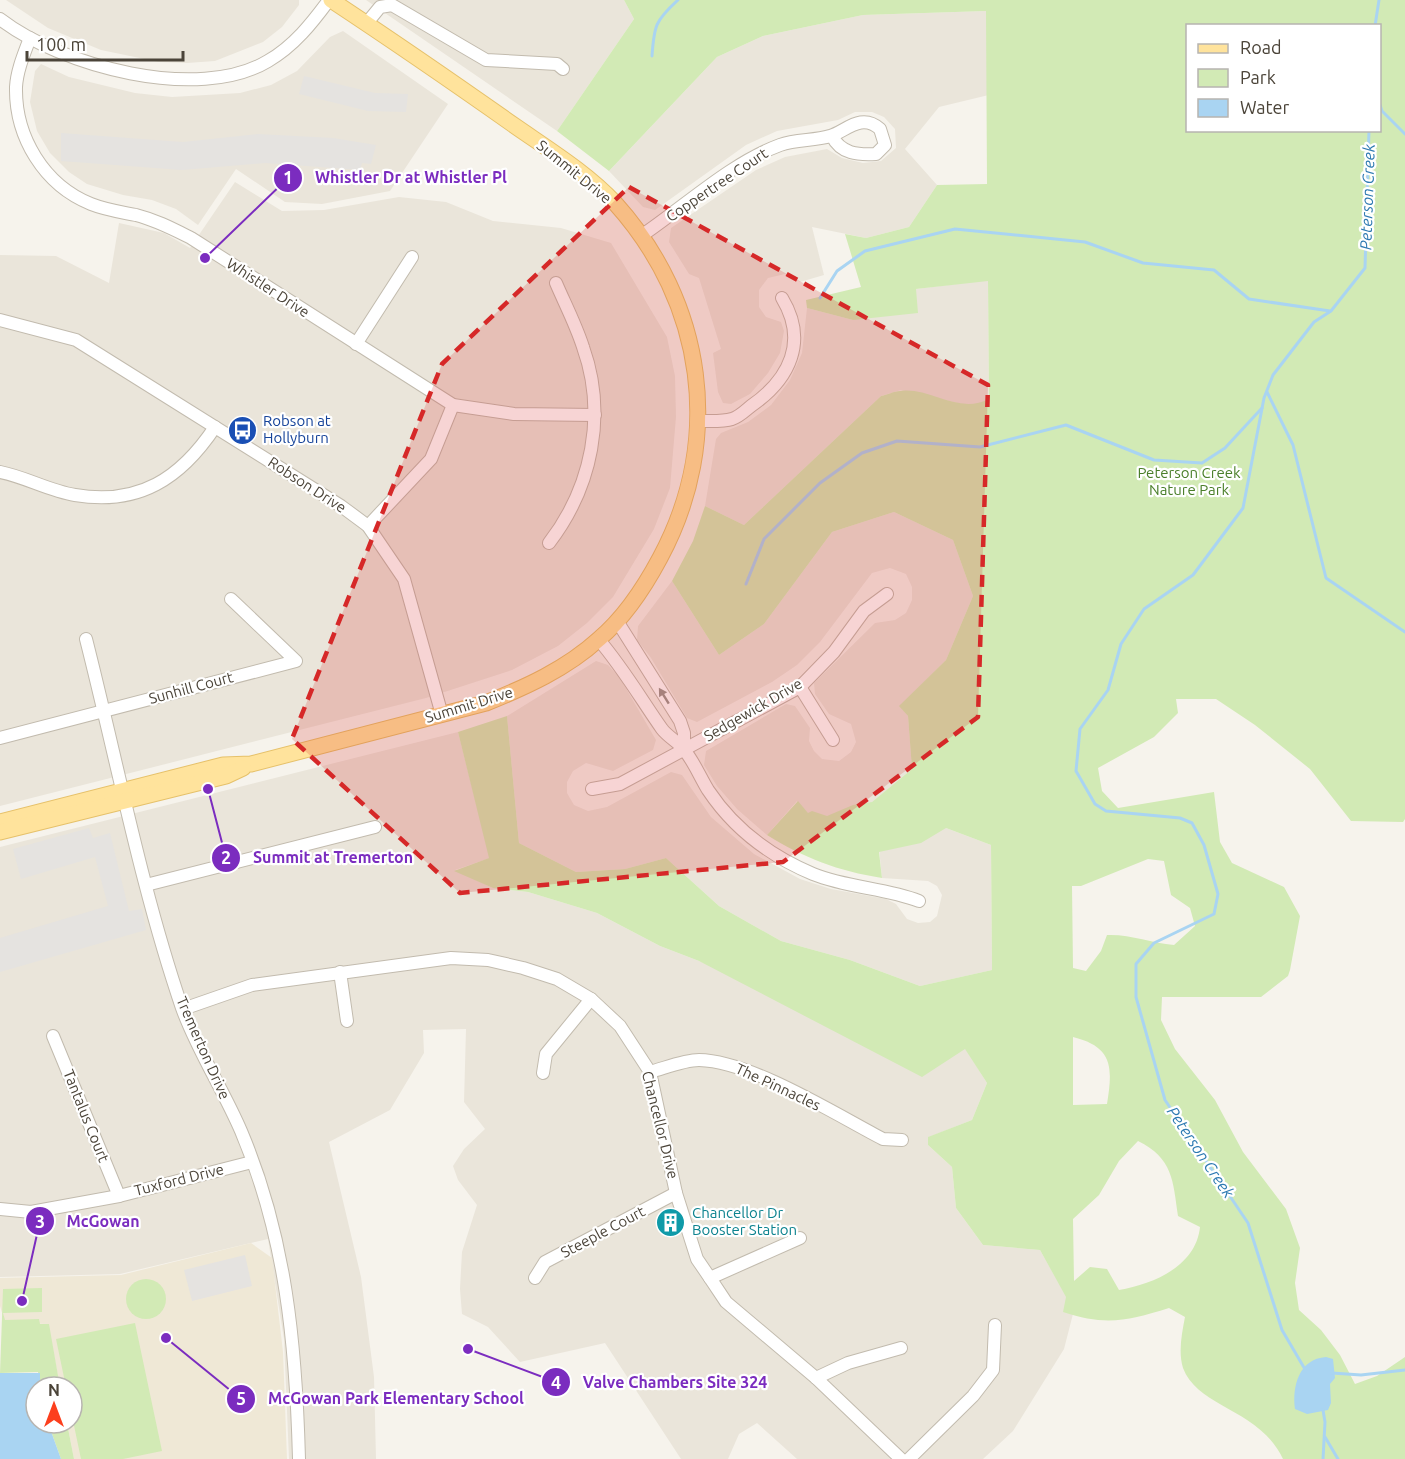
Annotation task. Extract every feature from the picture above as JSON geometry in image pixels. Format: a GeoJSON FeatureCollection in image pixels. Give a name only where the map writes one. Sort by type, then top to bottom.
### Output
{"type":"FeatureCollection","features":[{"type":"Feature","properties":{"kind":"main road","name":"Summit Drive"},"geometry":{"type":"LineString","coordinates":[[0,832],[223,765],[250,764],[442,715],[486,703],[522,688],[563,666],[599,639],[645,584],[667,545],[692,475],[699,421],[695,370],[687,328],[662,269],[641,236],[614,202],[562,159],[330,0]]}},
{"type":"Feature","properties":{"kind":"main road","name":"Summit Drive"},"geometry":{"type":"LineString","coordinates":[[0,822],[125,796]]}},
{"type":"Feature","properties":{"kind":"street"},"geometry":{"type":"LineString","coordinates":[[0,19],[30,38],[75,58],[152,77],[183,79],[233,75],[268,62],[304,33],[330,0]]}},
{"type":"Feature","properties":{"kind":"street"},"geometry":{"type":"LineString","coordinates":[[366,24],[380,7],[392,6],[486,60],[557,64],[563,69]]}},
{"type":"Feature","properties":{"kind":"street","name":"Whistler Drive"},"geometry":{"type":"LineString","coordinates":[[30,38],[16,86],[18,110],[26,140],[38,165],[54,181],[90,204],[165,224],[191,238],[453,405],[514,414],[595,415]]}},
{"type":"Feature","properties":{"kind":"street","name":"Coppertree Court"},"geometry":{"type":"LineString","coordinates":[[641,236],[757,156],[783,144],[832,136]]}},
{"type":"Feature","properties":{"kind":"street"},"geometry":{"type":"LineString","coordinates":[[356,344],[412,257]]}},
{"type":"Feature","properties":{"kind":"street"},"geometry":{"type":"LineString","coordinates":[[549,543],[566,520],[584,480],[591,457],[595,415],[592,381],[583,347],[556,283]]}},
{"type":"Feature","properties":{"kind":"street"},"geometry":{"type":"LineString","coordinates":[[699,421],[732,419],[773,391],[789,363],[796,335],[793,317],[782,298]]}},
{"type":"Feature","properties":{"kind":"street","name":"Robson Drive"},"geometry":{"type":"LineString","coordinates":[[0,320],[76,340],[341,506],[368,526],[388,551],[404,579],[442,715]]}},
{"type":"Feature","properties":{"kind":"street"},"geometry":{"type":"LineString","coordinates":[[368,526],[431,459],[453,405]]}},
{"type":"Feature","properties":{"kind":"street"},"geometry":{"type":"LineString","coordinates":[[0,472],[76,496],[123,497],[167,480],[197,454],[216,427]]}},
{"type":"Feature","properties":{"kind":"street","name":"Sedgewick Drive"},"geometry":{"type":"LineString","coordinates":[[592,789],[620,784],[800,687],[834,652],[864,611],[887,594]]}},
{"type":"Feature","properties":{"kind":"street","name":"Sunhill Court"},"geometry":{"type":"LineString","coordinates":[[0,738],[296,661],[231,599]]}},
{"type":"Feature","properties":{"kind":"street"},"geometry":{"type":"LineString","coordinates":[[616,621],[680,721],[684,733],[684,749]]}},
{"type":"Feature","properties":{"kind":"street","name":"Tremerton Drive"},"geometry":{"type":"LineString","coordinates":[[86,639],[147,885],[183,1009],[241,1131],[274,1222],[285,1273],[296,1368],[299,1459]]}},
{"type":"Feature","properties":{"kind":"street"},"geometry":{"type":"LineString","coordinates":[[599,639],[623,668],[672,741],[684,749],[708,790],[728,817],[761,847],[813,874],[847,885],[898,893],[919,901]]}},
{"type":"Feature","properties":{"kind":"street"},"geometry":{"type":"LineString","coordinates":[[800,687],[833,740]]}},
{"type":"Feature","properties":{"kind":"street"},"geometry":{"type":"LineString","coordinates":[[147,885],[375,827]]}},
{"type":"Feature","properties":{"kind":"street","name":"Chancellor Drive"},"geometry":{"type":"LineString","coordinates":[[183,1009],[252,985],[451,958],[488,960],[523,968],[557,979],[591,999],[620,1026],[650,1072],[676,1193],[697,1259],[726,1302],[816,1378],[901,1459]]}},
{"type":"Feature","properties":{"kind":"street"},"geometry":{"type":"LineString","coordinates":[[340,972],[347,1022]]}},
{"type":"Feature","properties":{"kind":"street"},"geometry":{"type":"LineString","coordinates":[[543,1073],[546,1054],[591,999]]}},
{"type":"Feature","properties":{"kind":"street","name":"Tantalus Court"},"geometry":{"type":"LineString","coordinates":[[53,1036],[119,1196]]}},
{"type":"Feature","properties":{"kind":"street","name":"The Pinnacles"},"geometry":{"type":"LineString","coordinates":[[650,1072],[697,1060],[730,1064],[760,1075],[883,1139],[902,1140]]}},
{"type":"Feature","properties":{"kind":"street","name":"Tuxford Drive"},"geometry":{"type":"LineString","coordinates":[[0,1209],[31,1212],[119,1196],[252,1162]]}},
{"type":"Feature","properties":{"kind":"street","name":"Steeple Court"},"geometry":{"type":"LineString","coordinates":[[535,1278],[545,1262],[676,1193]]}},
{"type":"Feature","properties":{"kind":"street"},"geometry":{"type":"LineString","coordinates":[[710,1278],[800,1238]]}},
{"type":"Feature","properties":{"kind":"street"},"geometry":{"type":"LineString","coordinates":[[909,1459],[973,1396],[993,1370],[995,1325]]}},
{"type":"Feature","properties":{"kind":"street"},"geometry":{"type":"LineString","coordinates":[[816,1378],[848,1363],[901,1348]]}},
{"type":"Feature","properties":{"kind":"highlighted area"},"geometry":{"type":"Polygon","coordinates":[[[629,187],[988,385],[978,717],[783,862],[460,893],[292,739],[442,364],[629,187]]]}},
{"type":"Feature","properties":{"kind":"shaded area"},"geometry":{"type":"Polygon","coordinates":[[[6,0],[299,0],[299,5],[282,27],[263,42],[215,61],[187,63],[159,62],[101,50],[48,28],[6,0]]]}},
{"type":"Feature","properties":{"kind":"shaded area"},"geometry":{"type":"Polygon","coordinates":[[[366,0],[624,0],[634,19],[557,131],[366,0]]]}},
{"type":"Feature","properties":{"kind":"shaded area"},"geometry":{"type":"Polygon","coordinates":[[[986,11],[997,93],[939,107],[905,149],[937,185],[909,227],[866,238],[812,227],[824,275],[800,282],[785,274],[768,278],[759,290],[759,307],[766,317],[781,322],[784,331],[780,353],[768,373],[750,394],[731,404],[723,403],[718,392],[713,353],[721,349],[699,278],[689,274],[669,242],[671,228],[756,170],[785,157],[827,149],[842,158],[863,163],[881,161],[896,148],[895,129],[884,117],[872,112],[855,112],[838,120],[777,131],[746,145],[655,210],[643,207],[609,171],[717,57],[763,36],[863,15],[986,11]]]}},
{"type":"Feature","properties":{"kind":"shaded area"},"geometry":{"type":"Polygon","coordinates":[[[343,31],[448,104],[390,191],[322,204],[285,202],[236,169],[198,225],[176,209],[152,200],[123,195],[87,184],[69,172],[50,153],[37,131],[30,102],[35,71],[41,64],[69,77],[135,93],[172,97],[240,93],[271,85],[297,71],[330,37],[343,31]]]}},
{"type":"Feature","properties":{"kind":"shaded area"},"geometry":{"type":"Polygon","coordinates":[[[304,76],[375,93],[408,94],[406,112],[368,111],[299,94],[304,76]]]}},
{"type":"Feature","properties":{"kind":"shaded area"},"geometry":{"type":"Polygon","coordinates":[[[61,133],[183,142],[258,134],[333,138],[376,145],[371,164],[362,163],[360,170],[266,163],[182,170],[61,161],[61,133]]]}},
{"type":"Feature","properties":{"kind":"shaded area"},"geometry":{"type":"Polygon","coordinates":[[[235,182],[282,211],[324,210],[399,197],[446,202],[493,221],[561,228],[611,243],[667,337],[675,376],[676,417],[670,488],[654,529],[613,597],[587,623],[558,646],[512,670],[426,698],[0,806],[0,255],[56,256],[109,283],[119,223],[164,233],[190,248],[235,182]]]}},
{"type":"Feature","properties":{"kind":"shaded area"},"geometry":{"type":"Polygon","coordinates":[[[988,280],[989,399],[978,405],[966,405],[901,390],[881,396],[744,525],[705,506],[716,439],[721,433],[748,422],[771,405],[790,380],[802,353],[807,308],[853,320],[916,289],[988,280]]]}},
{"type":"Feature","properties":{"kind":"shaded area"},"geometry":{"type":"Polygon","coordinates":[[[894,512],[953,540],[973,596],[946,660],[900,706],[908,716],[912,769],[864,809],[813,819],[797,801],[767,835],[737,809],[717,786],[704,765],[706,751],[786,704],[795,706],[810,728],[809,741],[814,751],[822,759],[839,761],[851,752],[856,742],[851,724],[829,714],[815,694],[814,683],[875,623],[895,620],[906,613],[912,600],[912,587],[906,574],[890,568],[872,573],[820,642],[797,665],[772,682],[697,722],[687,718],[651,658],[637,640],[638,626],[672,581],[719,655],[764,624],[832,532],[894,512]]]}},
{"type":"Feature","properties":{"kind":"shaded area"},"geometry":{"type":"Polygon","coordinates":[[[596,661],[608,665],[620,678],[656,740],[653,750],[613,771],[586,763],[573,771],[567,782],[567,793],[574,805],[588,811],[607,807],[671,772],[682,775],[711,817],[754,854],[800,879],[831,889],[886,899],[896,904],[907,919],[918,923],[930,922],[937,916],[942,895],[937,886],[928,881],[882,878],[877,829],[930,822],[991,845],[992,970],[920,986],[850,960],[781,941],[719,906],[666,858],[625,869],[576,872],[519,843],[507,716],[596,661]]]}},
{"type":"Feature","properties":{"kind":"shaded area"},"geometry":{"type":"Polygon","coordinates":[[[458,732],[490,858],[455,870],[493,888],[528,892],[597,913],[660,946],[699,961],[965,1048],[987,1083],[972,1120],[929,1137],[928,1145],[952,1167],[956,1208],[983,1245],[1040,1250],[1074,1310],[1064,1349],[1013,1431],[983,1459],[797,1459],[757,1423],[739,1434],[728,1459],[681,1459],[605,1343],[520,1362],[488,1327],[462,1314],[460,1289],[462,1252],[477,1205],[458,1180],[453,1166],[464,1149],[485,1129],[464,1102],[466,1029],[423,1030],[424,1053],[390,1110],[329,1142],[361,1277],[374,1377],[376,1459],[289,1459],[284,1339],[268,1239],[120,1274],[0,1277],[0,847],[458,732]]]}},
{"type":"Feature","properties":{"kind":"shaded area"},"geometry":{"type":"Polygon","coordinates":[[[89,828],[93,838],[110,833],[129,911],[142,909],[146,930],[0,972],[0,938],[108,906],[95,857],[21,879],[13,849],[89,828]]]}},
{"type":"Feature","properties":{"kind":"shaded area"},"geometry":{"type":"Polygon","coordinates":[[[251,1243],[272,1258],[283,1352],[287,1459],[74,1459],[69,1435],[84,1435],[84,1375],[58,1375],[48,1324],[5,1323],[0,1306],[0,1278],[121,1275],[251,1243]]]}},
{"type":"Feature","properties":{"kind":"shaded area"},"geometry":{"type":"Polygon","coordinates":[[[245,1255],[252,1286],[192,1301],[184,1270],[245,1255]]]}},
{"type":"Feature","properties":{"kind":"green space","name":"Peterson Creek Nature Park"},"geometry":{"type":"Polygon","coordinates":[[[624,0],[1405,0],[1405,819],[1403,822],[1351,821],[1310,769],[1255,725],[1216,699],[1176,699],[1178,713],[1154,737],[1098,768],[1102,791],[1118,808],[1214,792],[1220,842],[1232,863],[1284,887],[1300,916],[1288,976],[1261,997],[1162,997],[1161,1020],[1175,1049],[1215,1100],[1243,1152],[1286,1209],[1300,1248],[1295,1283],[1299,1310],[1321,1330],[1340,1355],[1355,1384],[1377,1376],[1405,1357],[1405,1459],[1283,1459],[1273,1442],[1260,1429],[1202,1392],[1191,1381],[1183,1368],[1181,1356],[1185,1317],[1169,1308],[1129,1319],[1116,1320],[1092,1319],[1063,1312],[1066,1297],[1040,1250],[983,1245],[956,1208],[952,1167],[928,1145],[928,1137],[972,1120],[987,1083],[965,1049],[922,1077],[699,961],[660,946],[597,913],[528,892],[493,888],[454,871],[489,858],[458,732],[507,716],[519,843],[576,872],[625,869],[666,858],[719,906],[781,941],[850,960],[920,986],[992,970],[991,845],[946,828],[921,843],[879,852],[882,878],[851,872],[822,862],[767,835],[798,801],[808,813],[812,811],[827,816],[853,805],[872,802],[912,769],[908,716],[899,706],[946,660],[973,596],[953,540],[894,512],[832,532],[764,624],[719,655],[672,581],[693,541],[705,506],[744,525],[881,396],[898,391],[911,391],[966,404],[989,399],[988,281],[916,289],[918,313],[853,320],[807,308],[806,300],[861,287],[845,234],[866,238],[909,227],[937,185],[987,184],[986,11],[863,15],[763,36],[717,57],[609,171],[557,131],[634,19],[624,0]],[[1148,859],[1081,886],[1072,886],[1073,968],[1086,971],[1101,951],[1107,935],[1174,945],[1195,926],[1190,908],[1171,895],[1164,861],[1148,859]],[[1073,1037],[1073,1105],[1107,1104],[1110,1079],[1107,1060],[1096,1046],[1073,1037]],[[1138,1141],[1119,1161],[1099,1195],[1073,1219],[1074,1281],[1090,1267],[1107,1269],[1119,1290],[1146,1283],[1171,1271],[1182,1262],[1197,1241],[1200,1227],[1178,1216],[1175,1192],[1165,1163],[1150,1148],[1138,1141]]]}},
{"type":"Feature","properties":{"kind":"green space"},"geometry":{"type":"Polygon","coordinates":[[[146,1279],[160,1285],[166,1299],[160,1313],[146,1319],[132,1313],[126,1299],[132,1285],[146,1279]]]}},
{"type":"Feature","properties":{"kind":"green space"},"geometry":{"type":"Polygon","coordinates":[[[42,1288],[42,1312],[3,1313],[5,1320],[39,1319],[40,1324],[49,1324],[58,1375],[38,1375],[38,1372],[0,1373],[3,1289],[42,1288]]]}},
{"type":"Feature","properties":{"kind":"green space"},"geometry":{"type":"Polygon","coordinates":[[[135,1323],[162,1451],[123,1459],[81,1459],[76,1435],[84,1435],[84,1375],[64,1375],[56,1339],[135,1323]]]}},
{"type":"Feature","properties":{"kind":"green space"},"geometry":{"type":"Polygon","coordinates":[[[52,1435],[69,1435],[74,1459],[61,1459],[52,1435]]]}},
{"type":"Feature","properties":{"kind":"water"},"geometry":{"type":"Polygon","coordinates":[[[1326,1357],[1333,1359],[1335,1378],[1330,1384],[1331,1403],[1328,1410],[1307,1414],[1295,1409],[1295,1391],[1299,1375],[1309,1363],[1326,1357]]]}},
{"type":"Feature","properties":{"kind":"water"},"geometry":{"type":"Polygon","coordinates":[[[0,1373],[40,1373],[40,1375],[24,1375],[24,1435],[52,1435],[61,1459],[0,1459],[0,1373]]]}},
{"type":"Feature","properties":{"kind":"waterway"},"geometry":{"type":"LineString","coordinates":[[652,56],[657,25],[678,0]]}},
{"type":"Feature","properties":{"kind":"waterway","name":"Peterson Creek"},"geometry":{"type":"LineString","coordinates":[[1375,24],[1379,0]]}},
{"type":"Feature","properties":{"kind":"waterway"},"geometry":{"type":"LineString","coordinates":[[1381,108],[1405,134]]}},
{"type":"Feature","properties":{"kind":"waterway","name":"Peterson Creek"},"geometry":{"type":"LineString","coordinates":[[1306,1371],[1282,1330],[1248,1223],[1165,1100],[1136,997],[1136,964],[1154,943],[1214,914],[1218,894],[1204,845],[1192,823],[1180,818],[1106,811],[1095,804],[1076,771],[1080,729],[1108,690],[1121,644],[1144,609],[1193,575],[1243,508],[1264,398],[1273,375],[1314,322],[1331,311],[1365,268],[1369,132]]}},
{"type":"Feature","properties":{"kind":"waterway"},"geometry":{"type":"LineString","coordinates":[[820,298],[837,271],[865,251],[955,229],[1085,242],[1143,263],[1214,270],[1249,299],[1330,311]]}},
{"type":"Feature","properties":{"kind":"waterway"},"geometry":{"type":"LineString","coordinates":[[1267,392],[1293,445],[1326,578],[1405,632]]}},
{"type":"Feature","properties":{"kind":"waterway"},"geometry":{"type":"LineString","coordinates":[[746,584],[764,539],[820,483],[862,453],[897,441],[980,447],[1066,425],[1154,460],[1202,463],[1225,448],[1262,408]]}},
{"type":"Feature","properties":{"kind":"waterway"},"geometry":{"type":"LineString","coordinates":[[1332,1373],[1361,1375],[1405,1370]]}},
{"type":"Feature","properties":{"kind":"waterway","name":"Peterson Creek"},"geometry":{"type":"LineString","coordinates":[[1323,1410],[1325,1422],[1323,1459]]}},
{"type":"Feature","properties":{"kind":"waterway"},"geometry":{"type":"LineString","coordinates":[[1325,1437],[1338,1459]]}},
{"type":"Feature","properties":{"kind":"place","name":"Whistler Dr at Whistler Pl"},"geometry":{"type":"Point","coordinates":[205,258]}},
{"type":"Feature","properties":{"kind":"place","name":"Robson at Hollyburn"},"geometry":{"type":"Point","coordinates":[242,430]}},
{"type":"Feature","properties":{"kind":"place","name":"Summit at Tremerton"},"geometry":{"type":"Point","coordinates":[208,789]}},
{"type":"Feature","properties":{"kind":"place","name":"Chancellor Dr Booster Station"},"geometry":{"type":"Point","coordinates":[671,1222]}},
{"type":"Feature","properties":{"kind":"place","name":"McGowan"},"geometry":{"type":"Point","coordinates":[22,1301]}},
{"type":"Feature","properties":{"kind":"place","name":"McGowan Park Elementary School"},"geometry":{"type":"Point","coordinates":[166,1338]}},
{"type":"Feature","properties":{"kind":"place","name":"Valve Chambers Site 324"},"geometry":{"type":"Point","coordinates":[468,1349]}}]}
